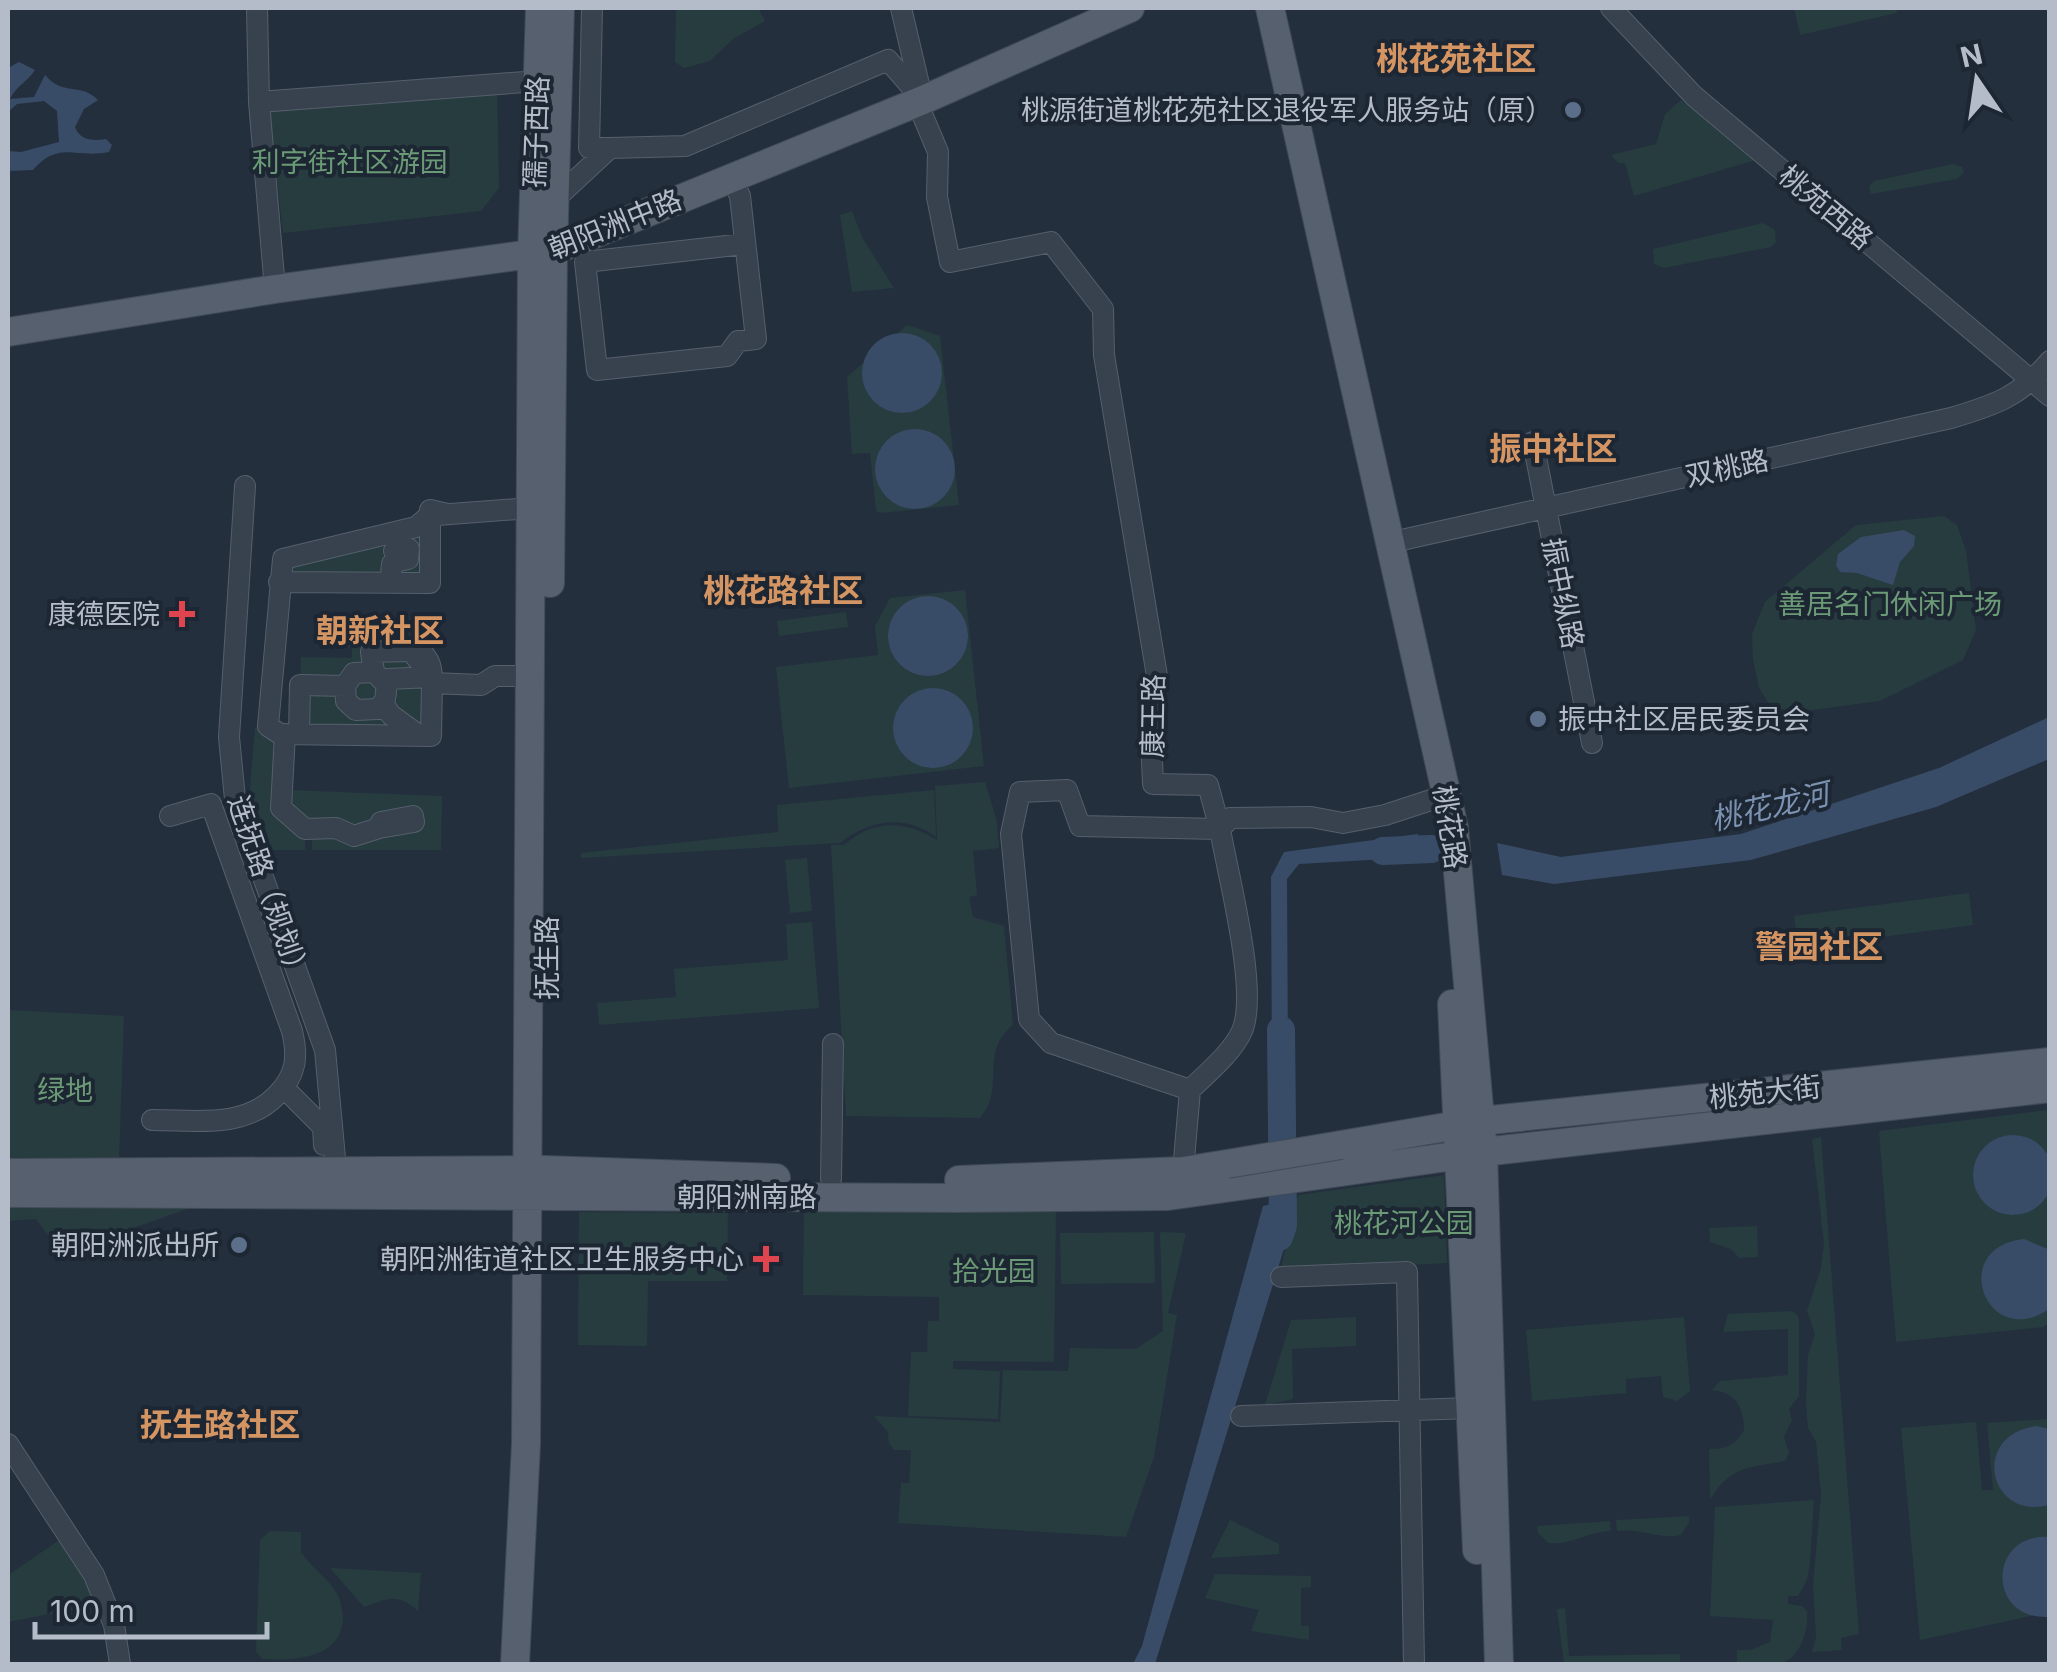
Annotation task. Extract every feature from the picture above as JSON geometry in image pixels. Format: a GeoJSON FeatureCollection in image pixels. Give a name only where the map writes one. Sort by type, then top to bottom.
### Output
{"type":"FeatureCollection","features":[{"type":"Feature","properties":{"kind":"main road","name":"孺子西路"},"geometry":{"type":"LineString","coordinates":[[540,8],[542,253]]}},
{"type":"Feature","properties":{"kind":"main road","name":"孺子西路"},"geometry":{"type":"LineString","coordinates":[[542,253],[554,200],[560,8]]}},
{"type":"Feature","properties":{"kind":"main road","name":"朝阳洲中路"},"geometry":{"type":"LineString","coordinates":[[8,332],[542,253],[920,101],[1130,8]]}},
{"type":"Feature","properties":{"kind":"main road","name":"桃花路"},"geometry":{"type":"LineString","coordinates":[[1260,8],[1434,799],[1470,1123]]}},
{"type":"Feature","properties":{"kind":"main road","name":"桃花路"},"geometry":{"type":"LineString","coordinates":[[1270,8],[1454,828],[1499,1664]]}},
{"type":"Feature","properties":{"kind":"main road","name":"抚生路"},"geometry":{"type":"LineString","coordinates":[[515,1664],[537,1183],[531,508],[542,253]]}},
{"type":"Feature","properties":{"kind":"main road","name":"抚生路"},"geometry":{"type":"LineString","coordinates":[[531,1664],[542,253]]}},
{"type":"Feature","properties":{"kind":"main road","name":"桃苑大街"},"geometry":{"type":"LineString","coordinates":[[1470,1123],[2050,1062]]}},
{"type":"Feature","properties":{"kind":"main road","name":"桃苑大街"},"geometry":{"type":"LineString","coordinates":[[1472,1154],[2050,1088]]}},
{"type":"Feature","properties":{"kind":"main road","name":"朝阳洲南路"},"geometry":{"type":"LineString","coordinates":[[8,1173],[331,1169],[537,1183],[1168,1196],[1227,1176],[1341,1158],[1470,1123]]}},
{"type":"Feature","properties":{"kind":"main road","name":"桃花路"},"geometry":{"type":"LineString","coordinates":[[1472,1154],[1471,1408],[1481,1664]]}},
{"type":"Feature","properties":{"kind":"main road","name":"朝阳洲南路"},"geometry":{"type":"LineString","coordinates":[[1341,1158],[1472,1154]]}},
{"type":"Feature","properties":{"kind":"main road","name":"朝阳洲南路"},"geometry":{"type":"LineString","coordinates":[[8,1193],[964,1180],[1183,1171],[1227,1176]]}},
{"type":"Feature","properties":{"kind":"street"},"geometry":{"type":"LineString","coordinates":[[257,8],[259,102],[275,290]]}},
{"type":"Feature","properties":{"kind":"street"},"geometry":{"type":"LineString","coordinates":[[592,8],[589,148],[685,146],[888,60],[920,101]]}},
{"type":"Feature","properties":{"kind":"street","name":"康王路"},"geometry":{"type":"LineString","coordinates":[[901,8],[920,101],[938,152],[937,197],[950,262],[1052,242],[1103,309],[1104,355],[1156,676],[1149,692],[1152,784],[1208,785],[1220,829]]}},
{"type":"Feature","properties":{"kind":"street","name":"桃苑西路"},"geometry":{"type":"LineString","coordinates":[[1611,8],[1694,96],[2050,396]]}},
{"type":"Feature","properties":{"kind":"street"},"geometry":{"type":"LineString","coordinates":[[259,102],[538,81]]}},
{"type":"Feature","properties":{"kind":"street"},"geometry":{"type":"LineString","coordinates":[[554,200],[610,148]]}},
{"type":"Feature","properties":{"kind":"street"},"geometry":{"type":"LineString","coordinates":[[731,177],[740,196],[756,339],[738,341],[727,356],[597,370],[585,262],[744,244]]}},
{"type":"Feature","properties":{"kind":"street","name":"双桃路"},"geometry":{"type":"LineString","coordinates":[[1388,543],[1951,418],[2004,402],[2032,382],[2050,361]]}},
{"type":"Feature","properties":{"kind":"street","name":"振中纵路"},"geometry":{"type":"LineString","coordinates":[[1533,442],[1592,744]]}},
{"type":"Feature","properties":{"kind":"street","name":"连抚路（规划）"},"geometry":{"type":"LineString","coordinates":[[245,486],[229,737],[235,799],[324,1050],[331,1169]]}},
{"type":"Feature","properties":{"kind":"street"},"geometry":{"type":"LineString","coordinates":[[425,736],[292,734],[268,726],[283,560],[415,536],[531,508]]}},
{"type":"Feature","properties":{"kind":"street"},"geometry":{"type":"LineString","coordinates":[[280,582],[430,583],[415,536]]}},
{"type":"Feature","properties":{"kind":"street"},"geometry":{"type":"LineString","coordinates":[[421,651],[430,661],[432,680],[425,736],[390,715],[371,652],[421,651]]}},
{"type":"Feature","properties":{"kind":"street"},"geometry":{"type":"LineString","coordinates":[[381,686],[354,673],[344,686],[346,701],[356,710],[378,709],[381,686],[387,680],[481,684],[494,676],[531,676]]}},
{"type":"Feature","properties":{"kind":"street"},"geometry":{"type":"LineString","coordinates":[[344,686],[300,685],[282,808],[305,829],[336,828],[354,836],[379,828]]}},
{"type":"Feature","properties":{"kind":"street"},"geometry":{"type":"LineString","coordinates":[[1190,1090],[1051,1043],[1029,1019],[1011,834],[1020,792],[1067,790],[1080,826],[1220,829],[1230,818],[1312,817],[1344,823],[1434,799]]}},
{"type":"Feature","properties":{"kind":"street"},"geometry":{"type":"LineString","coordinates":[[152,1120],[225,1120],[253,1114],[284,1088],[298,1056],[211,804],[170,816]]}},
{"type":"Feature","properties":{"kind":"street"},"geometry":{"type":"LineString","coordinates":[[1183,1171],[1190,1090],[1241,1034],[1248,1009],[1247,976],[1220,829]]}},
{"type":"Feature","properties":{"kind":"street"},"geometry":{"type":"LineString","coordinates":[[831,1179],[833,1044]]}},
{"type":"Feature","properties":{"kind":"street"},"geometry":{"type":"LineString","coordinates":[[284,1088],[323,1127],[331,1169]]}},
{"type":"Feature","properties":{"kind":"street"},"geometry":{"type":"LineString","coordinates":[[1281,1276],[1407,1272],[1414,1664]]}},
{"type":"Feature","properties":{"kind":"street"},"geometry":{"type":"LineString","coordinates":[[1242,1416],[1471,1408]]}},
{"type":"Feature","properties":{"kind":"street"},"geometry":{"type":"LineString","coordinates":[[8,1444],[94,1576],[114,1626],[120,1664]]}},
{"type":"Feature","properties":{"kind":"green space"},"geometry":{"type":"Polygon","coordinates":[[[758,8],[765,21],[733,39],[710,61],[684,68],[675,62],[676,10],[758,8]]]}},
{"type":"Feature","properties":{"kind":"green space"},"geometry":{"type":"Polygon","coordinates":[[[1794,8],[1896,8],[1897,13],[1800,35],[1794,8]]]}},
{"type":"Feature","properties":{"kind":"green space","name":"利字街社区游园"},"geometry":{"type":"Polygon","coordinates":[[[497,88],[499,188],[481,211],[283,233],[269,106],[497,88]]]}},
{"type":"Feature","properties":{"kind":"green space"},"geometry":{"type":"Polygon","coordinates":[[[1681,100],[1759,159],[1634,196],[1625,163],[1618,163],[1611,155],[1656,144],[1665,114],[1681,100]]]}},
{"type":"Feature","properties":{"kind":"green space"},"geometry":{"type":"Polygon","coordinates":[[[1953,164],[1964,172],[1957,179],[1871,194],[1869,187],[1874,181],[1953,164]]]}},
{"type":"Feature","properties":{"kind":"green space"},"geometry":{"type":"Polygon","coordinates":[[[852,211],[863,239],[894,288],[852,292],[840,215],[852,211]]]}},
{"type":"Feature","properties":{"kind":"green space"},"geometry":{"type":"Polygon","coordinates":[[[1763,223],[1775,230],[1776,242],[1771,247],[1664,268],[1654,264],[1653,249],[1763,223]]]}},
{"type":"Feature","properties":{"kind":"green space"},"geometry":{"type":"Polygon","coordinates":[[[907,325],[940,336],[959,505],[881,513],[876,511],[870,453],[852,454],[847,377],[907,325]]]}},
{"type":"Feature","properties":{"kind":"green space","name":"善居名门休闲广场"},"geometry":{"type":"Polygon","coordinates":[[[1944,516],[1957,525],[1966,551],[1976,630],[1963,660],[1880,701],[1812,710],[1786,710],[1770,705],[1759,688],[1753,659],[1752,634],[1765,602],[1856,525],[1944,516]]]}},
{"type":"Feature","properties":{"kind":"green space"},"geometry":{"type":"Polygon","coordinates":[[[423,528],[430,575],[280,576],[283,559],[423,528]]]}},
{"type":"Feature","properties":{"kind":"green space"},"geometry":{"type":"Polygon","coordinates":[[[965,590],[984,766],[789,788],[776,667],[878,655],[875,626],[890,598],[965,590]]]}},
{"type":"Feature","properties":{"kind":"green space"},"geometry":{"type":"Polygon","coordinates":[[[846,612],[848,627],[779,636],[777,621],[846,612]]]}},
{"type":"Feature","properties":{"kind":"green space"},"geometry":{"type":"Polygon","coordinates":[[[324,636],[420,638],[426,677],[425,736],[291,740],[289,790],[442,796],[441,850],[312,850],[312,829],[305,829],[305,850],[245,850],[255,727],[298,734],[301,657],[352,658],[352,647],[323,647],[324,636]]]}},
{"type":"Feature","properties":{"kind":"green space"},"geometry":{"type":"Polygon","coordinates":[[[985,782],[997,821],[999,848],[973,851],[977,895],[969,897],[973,917],[1004,926],[1013,1025],[997,1047],[988,1106],[980,1118],[846,1116],[831,845],[844,845],[866,830],[890,825],[913,829],[937,840],[935,786],[985,782]]]}},
{"type":"Feature","properties":{"kind":"green space"},"geometry":{"type":"Polygon","coordinates":[[[934,790],[936,837],[912,825],[888,822],[863,829],[840,843],[581,858],[581,853],[778,832],[777,805],[934,790]]]}},
{"type":"Feature","properties":{"kind":"green space"},"geometry":{"type":"Polygon","coordinates":[[[807,858],[812,911],[790,913],[785,860],[807,858]]]}},
{"type":"Feature","properties":{"kind":"green space"},"geometry":{"type":"Polygon","coordinates":[[[1969,893],[1973,925],[1798,948],[1794,916],[1969,893]]]}},
{"type":"Feature","properties":{"kind":"green space"},"geometry":{"type":"Polygon","coordinates":[[[812,922],[819,1008],[599,1025],[597,1003],[676,997],[674,969],[788,960],[786,924],[812,922]]]}},
{"type":"Feature","properties":{"kind":"green space","name":"绿地"},"geometry":{"type":"Polygon","coordinates":[[[10,1010],[124,1016],[119,1160],[8,1159],[10,1010]]]}},
{"type":"Feature","properties":{"kind":"green space"},"geometry":{"type":"Polygon","coordinates":[[[2048,1110],[2049,1322],[2044,1327],[1896,1342],[1879,1131],[2048,1110]]]}},
{"type":"Feature","properties":{"kind":"green space"},"geometry":{"type":"Polygon","coordinates":[[[1821,1137],[1859,1634],[1841,1638],[1842,1650],[1812,1652],[1816,1638],[1813,1585],[1821,1494],[1816,1442],[1808,1428],[1806,1405],[1808,1355],[1815,1334],[1807,1311],[1821,1268],[1824,1243],[1812,1139],[1821,1137]]]}},
{"type":"Feature","properties":{"kind":"green space","name":"桃花河公园"},"geometry":{"type":"Polygon","coordinates":[[[1444,1175],[1447,1263],[1280,1272],[1298,1195],[1444,1175]]]}},
{"type":"Feature","properties":{"kind":"green space"},"geometry":{"type":"Polygon","coordinates":[[[8,1201],[199,1205],[61,1253],[36,1219],[8,1221],[8,1201]]]}},
{"type":"Feature","properties":{"kind":"green space","name":"拾光园"},"geometry":{"type":"Polygon","coordinates":[[[804,1208],[1056,1210],[1054,1362],[953,1361],[953,1369],[1000,1371],[998,1419],[908,1416],[911,1352],[927,1352],[928,1321],[939,1321],[939,1297],[803,1295],[804,1208]]]}},
{"type":"Feature","properties":{"kind":"green space"},"geometry":{"type":"Polygon","coordinates":[[[579,1212],[728,1213],[727,1281],[648,1281],[647,1346],[578,1345],[579,1212]]]}},
{"type":"Feature","properties":{"kind":"green space"},"geometry":{"type":"Polygon","coordinates":[[[1757,1226],[1758,1257],[1739,1258],[1731,1249],[1710,1242],[1709,1228],[1757,1226]]]}},
{"type":"Feature","properties":{"kind":"green space"},"geometry":{"type":"Polygon","coordinates":[[[1154,1232],[1155,1283],[1061,1284],[1060,1233],[1154,1232]]]}},
{"type":"Feature","properties":{"kind":"green space"},"geometry":{"type":"Polygon","coordinates":[[[1160,1232],[1186,1233],[1168,1313],[1177,1315],[1154,1457],[1126,1537],[898,1523],[901,1483],[909,1483],[911,1450],[894,1450],[888,1432],[874,1416],[1000,1422],[1003,1370],[1068,1371],[1070,1348],[1136,1349],[1163,1331],[1160,1232]]]}},
{"type":"Feature","properties":{"kind":"green space"},"geometry":{"type":"Polygon","coordinates":[[[1792,1311],[1799,1323],[1799,1396],[1789,1409],[1792,1420],[1784,1437],[1789,1453],[1786,1460],[1731,1475],[1710,1500],[1709,1449],[1730,1445],[1744,1431],[1737,1403],[1727,1394],[1712,1390],[1720,1381],[1788,1375],[1788,1329],[1723,1332],[1728,1314],[1792,1311]]]}},
{"type":"Feature","properties":{"kind":"green space"},"geometry":{"type":"Polygon","coordinates":[[[1356,1317],[1356,1346],[1292,1349],[1293,1399],[1265,1405],[1291,1320],[1356,1317]]]}},
{"type":"Feature","properties":{"kind":"green space"},"geometry":{"type":"Polygon","coordinates":[[[1684,1317],[1690,1391],[1677,1401],[1663,1397],[1661,1376],[1626,1379],[1626,1393],[1532,1401],[1526,1330],[1684,1317]]]}},
{"type":"Feature","properties":{"kind":"green space"},"geometry":{"type":"Polygon","coordinates":[[[2049,1419],[2049,1612],[1920,1640],[1901,1428],[1976,1422],[1982,1490],[1993,1490],[1987,1423],[2049,1419]]]}},
{"type":"Feature","properties":{"kind":"green space"},"geometry":{"type":"Polygon","coordinates":[[[1814,1500],[1807,1580],[1798,1596],[1788,1596],[1788,1604],[1807,1611],[1802,1643],[1793,1656],[1779,1664],[1737,1664],[1737,1650],[1750,1650],[1770,1642],[1773,1620],[1710,1616],[1715,1507],[1814,1500]]]}},
{"type":"Feature","properties":{"kind":"green space"},"geometry":{"type":"Polygon","coordinates":[[[1689,1516],[1681,1535],[1617,1531],[1616,1520],[1689,1516]]]}},
{"type":"Feature","properties":{"kind":"green space"},"geometry":{"type":"Polygon","coordinates":[[[1230,1520],[1279,1544],[1279,1554],[1211,1558],[1230,1520]]]}},
{"type":"Feature","properties":{"kind":"green space"},"geometry":{"type":"Polygon","coordinates":[[[1610,1521],[1611,1531],[1556,1543],[1548,1543],[1537,1526],[1610,1521]]]}},
{"type":"Feature","properties":{"kind":"green space"},"geometry":{"type":"Polygon","coordinates":[[[270,1531],[301,1532],[301,1552],[339,1599],[341,1631],[335,1642],[314,1655],[262,1659],[256,1651],[260,1540],[270,1531]]]}},
{"type":"Feature","properties":{"kind":"green space"},"geometry":{"type":"Polygon","coordinates":[[[61,1539],[90,1576],[96,1605],[8,1622],[8,1575],[61,1539]]]}},
{"type":"Feature","properties":{"kind":"green space"},"geometry":{"type":"Polygon","coordinates":[[[330,1568],[421,1573],[418,1611],[398,1599],[364,1607],[330,1568]]]}},
{"type":"Feature","properties":{"kind":"green space"},"geometry":{"type":"Polygon","coordinates":[[[1215,1574],[1311,1576],[1311,1587],[1301,1588],[1301,1626],[1309,1626],[1309,1640],[1251,1631],[1259,1610],[1205,1598],[1215,1574]]]}},
{"type":"Feature","properties":{"kind":"green space"},"geometry":{"type":"Polygon","coordinates":[[[1565,1608],[1569,1656],[1680,1654],[1680,1664],[1564,1664],[1557,1609],[1565,1608]]]}},
{"type":"Feature","properties":{"kind":"water"},"geometry":{"type":"Polygon","coordinates":[[[19,62],[35,70],[10,99],[34,97],[45,75],[59,86],[92,95],[98,100],[84,109],[75,127],[88,139],[106,139],[112,145],[109,152],[60,153],[33,170],[8,171],[8,151],[21,152],[59,142],[57,111],[44,101],[17,104],[8,112],[8,68],[19,62]]]}},
{"type":"Feature","properties":{"kind":"water"},"geometry":{"type":"Polygon","coordinates":[[[902,333],[917,336],[930,345],[939,358],[939,388],[930,401],[917,410],[902,413],[887,410],[874,401],[865,388],[862,373],[865,358],[874,345],[887,336],[902,333]]]}},
{"type":"Feature","properties":{"kind":"water"},"geometry":{"type":"Polygon","coordinates":[[[915,429],[930,432],[943,441],[952,454],[952,484],[943,497],[930,506],[915,509],[900,506],[887,497],[878,484],[875,469],[878,454],[887,441],[900,432],[915,429]]]}},
{"type":"Feature","properties":{"kind":"water"},"geometry":{"type":"Polygon","coordinates":[[[1904,530],[1915,536],[1914,546],[1900,562],[1893,585],[1857,573],[1840,572],[1836,565],[1838,554],[1861,537],[1904,530]]]}},
{"type":"Feature","properties":{"kind":"water"},"geometry":{"type":"Polygon","coordinates":[[[928,596],[943,599],[956,608],[965,621],[965,651],[956,664],[943,673],[928,676],[913,673],[900,664],[891,651],[888,636],[891,621],[900,608],[913,599],[928,596]]]}},
{"type":"Feature","properties":{"kind":"water"},"geometry":{"type":"Polygon","coordinates":[[[933,688],[948,691],[961,700],[970,713],[970,743],[961,756],[948,765],[933,768],[918,765],[905,756],[896,743],[893,728],[896,713],[905,700],[918,691],[933,688]]]}},
{"type":"Feature","properties":{"kind":"water"},"geometry":{"type":"Polygon","coordinates":[[[2049,717],[2049,759],[1936,807],[1751,860],[1554,884],[1502,875],[1497,843],[1561,857],[1741,834],[1939,768],[2049,717]]]}},
{"type":"Feature","properties":{"kind":"water"},"geometry":{"type":"Polygon","coordinates":[[[1418,834],[1421,857],[1299,864],[1287,879],[1288,1068],[1272,1070],[1271,877],[1284,852],[1418,834]]]}},
{"type":"Feature","properties":{"kind":"water"},"geometry":{"type":"Polygon","coordinates":[[[2013,1135],[2028,1138],[2041,1147],[2050,1160],[2050,1190],[2041,1203],[2028,1212],[2013,1215],[1998,1212],[1985,1203],[1976,1190],[1973,1175],[1976,1160],[1985,1147],[1998,1138],[2013,1135]]]}},
{"type":"Feature","properties":{"kind":"water"},"geometry":{"type":"Polygon","coordinates":[[[1291,1200],[1292,1223],[1155,1664],[1133,1664],[1142,1646],[1263,1206],[1291,1200]]]}},
{"type":"Feature","properties":{"kind":"water"},"geometry":{"type":"Polygon","coordinates":[[[2024,1239],[2050,1250],[2049,1309],[2027,1319],[2008,1317],[1993,1308],[1984,1293],[1981,1276],[1987,1259],[2000,1246],[2024,1239]]]}},
{"type":"Feature","properties":{"kind":"water"},"geometry":{"type":"Polygon","coordinates":[[[2037,1426],[2049,1429],[2049,1505],[2028,1507],[2012,1501],[2001,1489],[1995,1459],[2002,1444],[2016,1432],[2037,1426]]]}},
{"type":"Feature","properties":{"kind":"water"},"geometry":{"type":"Polygon","coordinates":[[[2049,1537],[2049,1617],[2028,1614],[2014,1605],[2005,1592],[2002,1577],[2014,1548],[2029,1539],[2049,1537]]]}},
{"type":"Feature","properties":{"kind":"waterway"},"geometry":{"type":"LineString","coordinates":[[1383,851],[1431,849]]}},
{"type":"Feature","properties":{"kind":"waterway"},"geometry":{"type":"LineString","coordinates":[[1279,1237],[1283,1225],[1281,1030]]}},
{"type":"Feature","properties":{"kind":"place","name":"桃源街道桃花苑社区退役军人服务站（原）"},"geometry":{"type":"Point","coordinates":[1573,110]}},
{"type":"Feature","properties":{"kind":"place","name":"康德医院"},"geometry":{"type":"Point","coordinates":[182,614]}},
{"type":"Feature","properties":{"kind":"place","name":"振中社区居民委员会"},"geometry":{"type":"Point","coordinates":[1538,719]}},
{"type":"Feature","properties":{"kind":"place","name":"朝阳洲派出所"},"geometry":{"type":"Point","coordinates":[239,1245]}},
{"type":"Feature","properties":{"kind":"place","name":"朝阳洲街道社区卫生服务中心"},"geometry":{"type":"Point","coordinates":[766,1259]}},
{"type":"Feature","properties":{"kind":"district","name":"桃花苑社区"},"geometry":{"type":"Point","coordinates":[1456,59]}},
{"type":"Feature","properties":{"kind":"district","name":"振中社区"},"geometry":{"type":"Point","coordinates":[1553,449]}},
{"type":"Feature","properties":{"kind":"district","name":"桃花路社区"},"geometry":{"type":"Point","coordinates":[783,591]}},
{"type":"Feature","properties":{"kind":"district","name":"朝新社区"},"geometry":{"type":"Point","coordinates":[380,631]}},
{"type":"Feature","properties":{"kind":"district","name":"警园社区"},"geometry":{"type":"Point","coordinates":[1819,947]}},
{"type":"Feature","properties":{"kind":"district","name":"抚生路社区"},"geometry":{"type":"Point","coordinates":[220,1425]}},
{"type":"Feature","properties":{"kind":"water label","name":"桃花龙河"},"geometry":{"type":"Point","coordinates":[1770,807]}}]}
